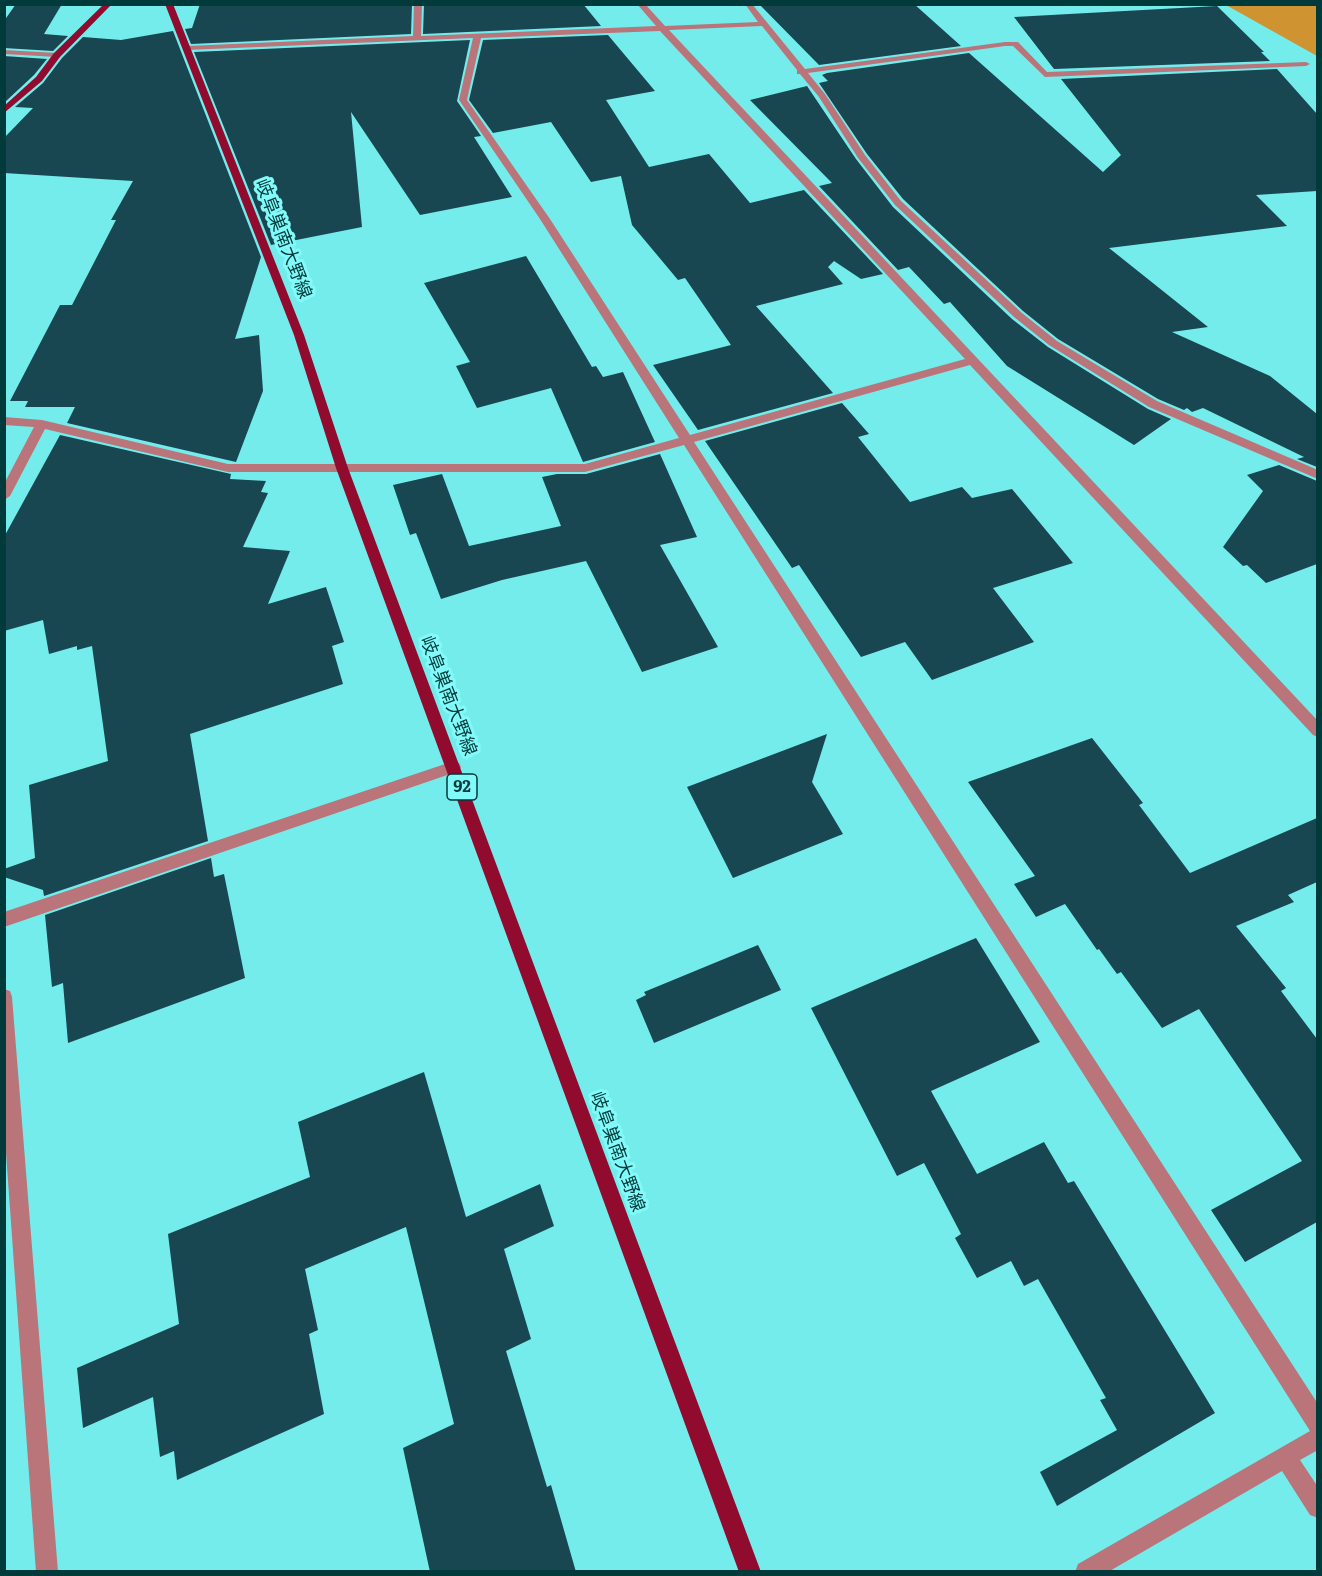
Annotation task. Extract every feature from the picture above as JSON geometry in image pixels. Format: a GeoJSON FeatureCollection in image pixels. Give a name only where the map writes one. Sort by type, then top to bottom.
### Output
{"type":"FeatureCollection","features":[{"type":"Feature","properties":{"kind":"main road"},"geometry":{"type":"LineString","coordinates":[[4,111],[39,79],[57,55],[109,4]]}},
{"type":"Feature","properties":{"kind":"main road","name":"岐阜巣南大野線"},"geometry":{"type":"LineString","coordinates":[[169,4],[299,335],[342,468],[750,1572]]}},
{"type":"Feature","properties":{"kind":"street"},"geometry":{"type":"LineString","coordinates":[[417,39],[418,4]]}},
{"type":"Feature","properties":{"kind":"street"},"geometry":{"type":"LineString","coordinates":[[640,4],[1317,731]]}},
{"type":"Feature","properties":{"kind":"street"},"geometry":{"type":"LineString","coordinates":[[748,4],[800,72],[822,96],[861,156],[910,217],[1018,315],[1053,343],[1153,404],[1317,475]]}},
{"type":"Feature","properties":{"kind":"street"},"geometry":{"type":"LineString","coordinates":[[188,48],[764,24]]}},
{"type":"Feature","properties":{"kind":"street"},"geometry":{"type":"LineString","coordinates":[[478,36],[463,100],[545,219],[1317,1424]]}},
{"type":"Feature","properties":{"kind":"street"},"geometry":{"type":"LineString","coordinates":[[800,72],[1005,44],[1015,44],[1045,75],[1306,64]]}},
{"type":"Feature","properties":{"kind":"street"},"geometry":{"type":"LineString","coordinates":[[4,52],[57,55]]}},
{"type":"Feature","properties":{"kind":"street"},"geometry":{"type":"LineString","coordinates":[[4,421],[42,424],[228,468],[585,468],[972,361]]}},
{"type":"Feature","properties":{"kind":"street"},"geometry":{"type":"LineString","coordinates":[[4,496],[42,424]]}},
{"type":"Feature","properties":{"kind":"street"},"geometry":{"type":"LineString","coordinates":[[4,920],[454,767]]}},
{"type":"Feature","properties":{"kind":"street"},"geometry":{"type":"LineString","coordinates":[[4,998],[48,1572]]}},
{"type":"Feature","properties":{"kind":"street"},"geometry":{"type":"LineString","coordinates":[[1086,1572],[1317,1438]]}},
{"type":"Feature","properties":{"kind":"street"},"geometry":{"type":"LineString","coordinates":[[1286,1456],[1317,1507]]}},
{"type":"Feature","properties":{"kind":"shaded area"},"geometry":{"type":"Polygon","coordinates":[[[1226,5],[1317,5],[1317,56],[1226,5]]]}},
{"type":"Feature","properties":{"kind":"building"},"geometry":{"type":"Polygon","coordinates":[[[16,4],[62,4],[44,34],[68,36],[53,51],[4,48],[4,21],[16,4]]]}},
{"type":"Feature","properties":{"kind":"building"},"geometry":{"type":"Polygon","coordinates":[[[200,4],[412,4],[411,34],[191,44],[185,29],[192,28],[200,4]]]}},
{"type":"Feature","properties":{"kind":"building"},"geometry":{"type":"Polygon","coordinates":[[[424,4],[583,4],[601,26],[423,34],[424,4]]]}},
{"type":"Feature","properties":{"kind":"building"},"geometry":{"type":"Polygon","coordinates":[[[759,4],[914,4],[961,46],[819,65],[759,4]]]}},
{"type":"Feature","properties":{"kind":"building"},"geometry":{"type":"Polygon","coordinates":[[[1217,6],[1264,52],[1261,52],[1270,61],[1054,69],[1014,17],[1217,6]]]}},
{"type":"Feature","properties":{"kind":"building"},"geometry":{"type":"Polygon","coordinates":[[[173,31],[261,257],[235,339],[259,335],[263,391],[236,462],[67,423],[75,407],[25,407],[28,401],[10,401],[60,305],[72,305],[116,220],[111,220],[133,181],[4,173],[4,138],[33,108],[15,107],[43,83],[62,58],[83,37],[121,40],[173,31]]]}},
{"type":"Feature","properties":{"kind":"building"},"geometry":{"type":"Polygon","coordinates":[[[608,35],[655,91],[606,100],[649,167],[709,154],[750,203],[804,190],[883,274],[861,279],[834,261],[828,267],[843,284],[756,306],[833,393],[698,430],[653,365],[731,345],[685,278],[678,280],[632,225],[621,176],[591,182],[551,122],[493,133],[469,100],[483,40],[608,35]]]}},
{"type":"Feature","properties":{"kind":"building"},"geometry":{"type":"Polygon","coordinates":[[[470,40],[457,101],[481,136],[474,137],[512,197],[420,215],[351,112],[362,227],[271,245],[194,52],[470,40]]]}},
{"type":"Feature","properties":{"kind":"building"},"geometry":{"type":"Polygon","coordinates":[[[969,53],[1103,172],[1121,155],[1061,79],[1277,69],[1317,114],[1317,191],[1256,195],[1287,226],[1109,248],[1208,327],[1172,332],[1270,376],[1317,414],[1317,467],[1297,459],[1304,457],[1203,408],[1192,412],[1187,408],[1184,410],[1158,399],[1058,339],[1023,311],[903,199],[867,154],[819,83],[828,81],[822,75],[827,73],[969,53]]]}},
{"type":"Feature","properties":{"kind":"building"},"geometry":{"type":"Polygon","coordinates":[[[4,56],[47,59],[34,75],[4,103],[4,56]]]}},
{"type":"Feature","properties":{"kind":"building"},"geometry":{"type":"Polygon","coordinates":[[[807,86],[856,159],[893,207],[1012,319],[1048,347],[1148,409],[1171,419],[1134,445],[1007,366],[950,302],[944,304],[909,267],[898,270],[819,186],[832,183],[750,100],[807,86]]]}},
{"type":"Feature","properties":{"kind":"building"},"geometry":{"type":"Polygon","coordinates":[[[526,256],[592,367],[596,366],[603,377],[623,372],[655,442],[583,462],[551,388],[477,408],[456,366],[470,362],[424,283],[526,256]]]}},
{"type":"Feature","properties":{"kind":"building"},"geometry":{"type":"Polygon","coordinates":[[[842,403],[869,434],[858,437],[910,502],[962,487],[972,498],[1012,489],[1073,563],[993,588],[1034,642],[932,680],[905,642],[861,657],[799,565],[792,568],[705,441],[842,403]]]}},
{"type":"Feature","properties":{"kind":"building"},"geometry":{"type":"Polygon","coordinates":[[[60,435],[231,474],[230,479],[266,481],[261,492],[268,493],[243,547],[290,551],[268,604],[326,587],[344,642],[332,646],[343,684],[190,734],[208,841],[44,896],[43,890],[4,877],[4,869],[35,858],[29,785],[108,761],[92,646],[77,650],[77,646],[49,654],[43,620],[4,631],[4,537],[60,435]]]}},
{"type":"Feature","properties":{"kind":"building"},"geometry":{"type":"Polygon","coordinates":[[[660,454],[697,537],[660,545],[718,647],[642,672],[586,561],[502,580],[441,599],[416,533],[410,535],[393,485],[442,474],[469,546],[561,526],[542,477],[557,474],[586,474],[660,454]]]}},
{"type":"Feature","properties":{"kind":"building"},"geometry":{"type":"Polygon","coordinates":[[[1279,465],[1317,481],[1317,564],[1266,583],[1223,547],[1263,491],[1247,475],[1279,465]]]}},
{"type":"Feature","properties":{"kind":"building"},"geometry":{"type":"Polygon","coordinates":[[[827,734],[812,782],[843,834],[733,878],[687,787],[827,734]]]}},
{"type":"Feature","properties":{"kind":"building"},"geometry":{"type":"Polygon","coordinates":[[[1092,738],[1143,803],[1139,805],[1190,873],[1317,818],[1317,882],[1288,895],[1294,902],[1236,926],[1286,988],[1281,991],[1317,1039],[1317,1222],[1245,1262],[1211,1210],[1302,1161],[1199,1009],[1162,1028],[1121,972],[1117,974],[1099,949],[1097,950],[1065,904],[1036,917],[1014,884],[1035,876],[968,782],[1092,738]]]}},
{"type":"Feature","properties":{"kind":"building"},"geometry":{"type":"Polygon","coordinates":[[[211,858],[214,877],[224,874],[245,978],[68,1043],[63,983],[52,987],[45,915],[211,858]]]}},
{"type":"Feature","properties":{"kind":"building"},"geometry":{"type":"Polygon","coordinates":[[[976,938],[1040,1042],[931,1091],[977,1174],[1044,1142],[1068,1183],[1074,1181],[1215,1413],[1057,1506],[1040,1472],[1117,1430],[1100,1400],[1106,1398],[1038,1279],[1024,1286],[1011,1261],[977,1278],[955,1238],[961,1234],[924,1163],[897,1176],[811,1008],[976,938]]]}},
{"type":"Feature","properties":{"kind":"building"},"geometry":{"type":"Polygon","coordinates":[[[758,945],[781,990],[654,1043],[636,1000],[646,995],[644,992],[758,945]]]}},
{"type":"Feature","properties":{"kind":"building"},"geometry":{"type":"Polygon","coordinates":[[[424,1072],[466,1217],[540,1184],[554,1226],[504,1249],[531,1339],[506,1351],[547,1487],[551,1485],[576,1572],[430,1572],[403,1448],[454,1424],[406,1227],[305,1269],[318,1330],[309,1334],[324,1414],[177,1480],[174,1451],[160,1457],[153,1397],[83,1428],[77,1368],[179,1324],[168,1234],[310,1177],[298,1122],[424,1072]]]}}]}
